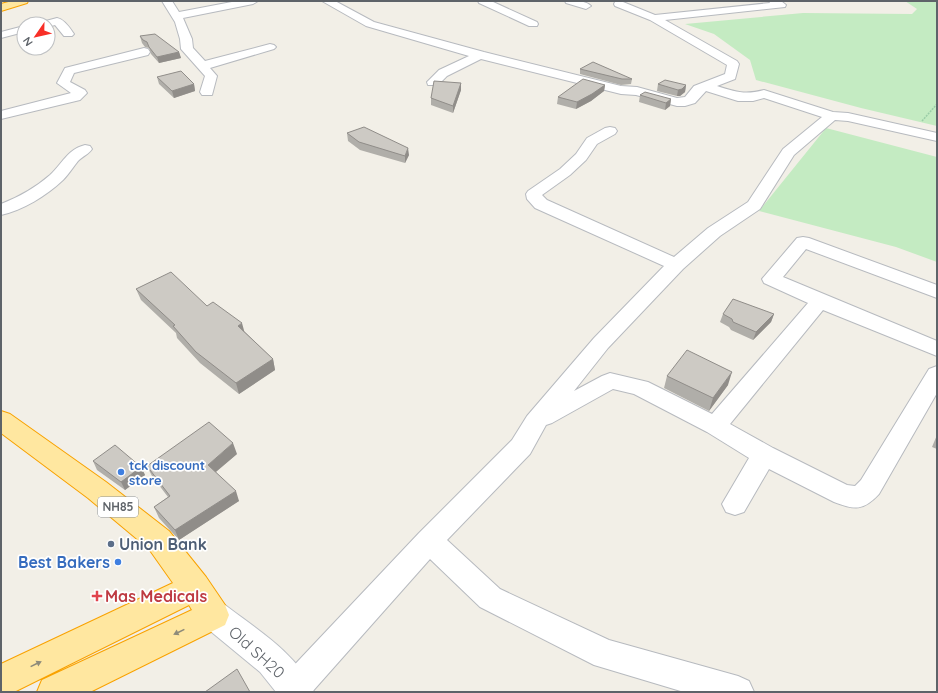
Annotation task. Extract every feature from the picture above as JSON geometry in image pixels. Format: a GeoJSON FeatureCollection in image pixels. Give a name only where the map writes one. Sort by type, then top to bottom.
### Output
{"type":"FeatureCollection","features":[{"type":"Feature","properties":{"kind":"highway"},"geometry":{"type":"LineString","coordinates":[[1,8],[23,1]]}},
{"type":"Feature","properties":{"kind":"highway","name":"NH85"},"geometry":{"type":"LineString","coordinates":[[1,420],[97,490],[159,540],[195,587],[214,615]]}},
{"type":"Feature","properties":{"kind":"highway"},"geometry":{"type":"LineString","coordinates":[[1,681],[195,587]]}},
{"type":"Feature","properties":{"kind":"highway"},"geometry":{"type":"LineString","coordinates":[[54,692],[214,615]]}},
{"type":"Feature","properties":{"kind":"main road","name":"Old SH20"},"geometry":{"type":"LineString","coordinates":[[214,615],[271,661],[296,690]]}},
{"type":"Feature","properties":{"kind":"street"},"geometry":{"type":"LineString","coordinates":[[167,1],[177,16],[186,39],[187,50],[211,76],[207,92]]}},
{"type":"Feature","properties":{"kind":"street"},"geometry":{"type":"LineString","coordinates":[[177,16],[253,1]]}},
{"type":"Feature","properties":{"kind":"street"},"geometry":{"type":"LineString","coordinates":[[327,1],[370,24],[480,55],[621,90],[637,91],[678,102],[690,100],[699,89],[731,76],[734,64],[654,18],[618,4]]}},
{"type":"Feature","properties":{"kind":"street"},"geometry":{"type":"LineString","coordinates":[[483,1],[533,24]]}},
{"type":"Feature","properties":{"kind":"street"},"geometry":{"type":"LineString","coordinates":[[570,1],[586,6]]}},
{"type":"Feature","properties":{"kind":"street"},"geometry":{"type":"LineString","coordinates":[[654,18],[781,4],[774,1]]}},
{"type":"Feature","properties":{"kind":"street"},"geometry":{"type":"LineString","coordinates":[[56,21],[68,34]]}},
{"type":"Feature","properties":{"kind":"street"},"geometry":{"type":"LineString","coordinates":[[1,35],[16,31]]}},
{"type":"Feature","properties":{"kind":"street"},"geometry":{"type":"LineString","coordinates":[[202,66],[270,47]]}},
{"type":"Feature","properties":{"kind":"street"},"geometry":{"type":"LineString","coordinates":[[1,115],[75,97],[80,93],[63,83],[68,71],[144,52]]}},
{"type":"Feature","properties":{"kind":"street"},"geometry":{"type":"LineString","coordinates":[[433,82],[443,73],[480,55]]}},
{"type":"Feature","properties":{"kind":"street"},"geometry":{"type":"LineString","coordinates":[[707,87],[738,97],[753,97],[764,94],[832,116],[848,117],[937,137]]}},
{"type":"Feature","properties":{"kind":"street"},"geometry":{"type":"LineString","coordinates":[[296,690],[429,541],[521,447],[535,422],[601,343],[676,265],[714,232],[754,205],[788,152],[832,116]]}},
{"type":"Feature","properties":{"kind":"street"},"geometry":{"type":"LineString","coordinates":[[610,131],[592,141],[581,156],[565,172],[534,194],[535,199],[541,204],[676,265]]}},
{"type":"Feature","properties":{"kind":"street"},"geometry":{"type":"LineString","coordinates":[[1,210],[26,200],[58,176],[76,154],[85,149]]}},
{"type":"Feature","properties":{"kind":"street"},"geometry":{"type":"LineString","coordinates":[[937,292],[803,242],[771,279],[820,301],[937,349]]}},
{"type":"Feature","properties":{"kind":"street"},"geometry":{"type":"LineString","coordinates":[[715,426],[820,301]]}},
{"type":"Feature","properties":{"kind":"street"},"geometry":{"type":"LineString","coordinates":[[535,422],[610,381],[640,388],[715,426],[764,455],[843,495],[860,497],[870,487],[937,374]]}},
{"type":"Feature","properties":{"kind":"street"},"geometry":{"type":"LineString","coordinates":[[735,504],[764,455]]}},
{"type":"Feature","properties":{"kind":"street"},"geometry":{"type":"LineString","coordinates":[[429,541],[490,598],[605,654],[738,692]]}},
{"type":"Feature","properties":{"kind":"path"},"geometry":{"type":"LineString","coordinates":[[913,132],[937,104]]}},
{"type":"Feature","properties":{"kind":"green space"},"geometry":{"type":"Polygon","coordinates":[[[905,1],[937,1],[937,126],[861,108],[756,80],[750,60],[714,34],[685,24],[803,13],[912,14],[917,9],[905,1]]]}},
{"type":"Feature","properties":{"kind":"green space"},"geometry":{"type":"Polygon","coordinates":[[[826,128],[937,157],[937,262],[896,247],[759,211],[826,128]]]}},
{"type":"Feature","properties":{"kind":"building"},"geometry":{"type":"Polygon","coordinates":[[[155,34],[179,52],[157,57],[147,42],[140,36],[155,34]]]}},
{"type":"Feature","properties":{"kind":"building"},"geometry":{"type":"Polygon","coordinates":[[[593,62],[632,79],[622,79],[580,69],[593,62]]]}},
{"type":"Feature","properties":{"kind":"building"},"geometry":{"type":"Polygon","coordinates":[[[181,71],[194,84],[172,91],[157,77],[181,71]]]}},
{"type":"Feature","properties":{"kind":"building"},"geometry":{"type":"Polygon","coordinates":[[[583,79],[605,85],[577,102],[558,97],[583,79]]]}},
{"type":"Feature","properties":{"kind":"building"},"geometry":{"type":"Polygon","coordinates":[[[665,80],[686,85],[682,89],[678,90],[658,84],[665,80]]]}},
{"type":"Feature","properties":{"kind":"building"},"geometry":{"type":"Polygon","coordinates":[[[434,81],[461,83],[453,106],[431,98],[434,81]]]}},
{"type":"Feature","properties":{"kind":"building"},"geometry":{"type":"Polygon","coordinates":[[[645,92],[671,99],[666,103],[640,95],[645,92]]]}},
{"type":"Feature","properties":{"kind":"building"},"geometry":{"type":"Polygon","coordinates":[[[364,127],[408,148],[405,156],[359,142],[347,133],[364,127]]]}},
{"type":"Feature","properties":{"kind":"building"},"geometry":{"type":"Polygon","coordinates":[[[171,272],[207,306],[213,302],[242,323],[238,326],[273,359],[236,383],[196,352],[173,326],[175,325],[136,289],[171,272]]]}},
{"type":"Feature","properties":{"kind":"building"},"geometry":{"type":"Polygon","coordinates":[[[733,299],[774,314],[756,332],[733,322],[732,319],[723,314],[733,299]]]}},
{"type":"Feature","properties":{"kind":"building"},"geometry":{"type":"Polygon","coordinates":[[[687,350],[732,372],[713,398],[667,376],[687,350]]]}},
{"type":"Feature","properties":{"kind":"building"},"geometry":{"type":"Polygon","coordinates":[[[209,422],[233,443],[208,465],[236,491],[175,530],[154,507],[170,496],[147,466],[209,422]]]}},
{"type":"Feature","properties":{"kind":"building","name":"tck discount store"},"geometry":{"type":"Polygon","coordinates":[[[115,445],[141,467],[121,482],[93,461],[115,445]]]}},
{"type":"Feature","properties":{"kind":"building"},"geometry":{"type":"Polygon","coordinates":[[[237,669],[250,692],[205,692],[237,669]]]}},
{"type":"Feature","properties":{"kind":"place","name":"tck discount store"},"geometry":{"type":"Point","coordinates":[121,472]}},
{"type":"Feature","properties":{"kind":"place","name":"Union Bank"},"geometry":{"type":"Point","coordinates":[111,544]}},
{"type":"Feature","properties":{"kind":"place","name":"Best Bakers"},"geometry":{"type":"Point","coordinates":[118,562]}},
{"type":"Feature","properties":{"kind":"place","name":"Mas Medicals"},"geometry":{"type":"Point","coordinates":[97,596]}}]}
